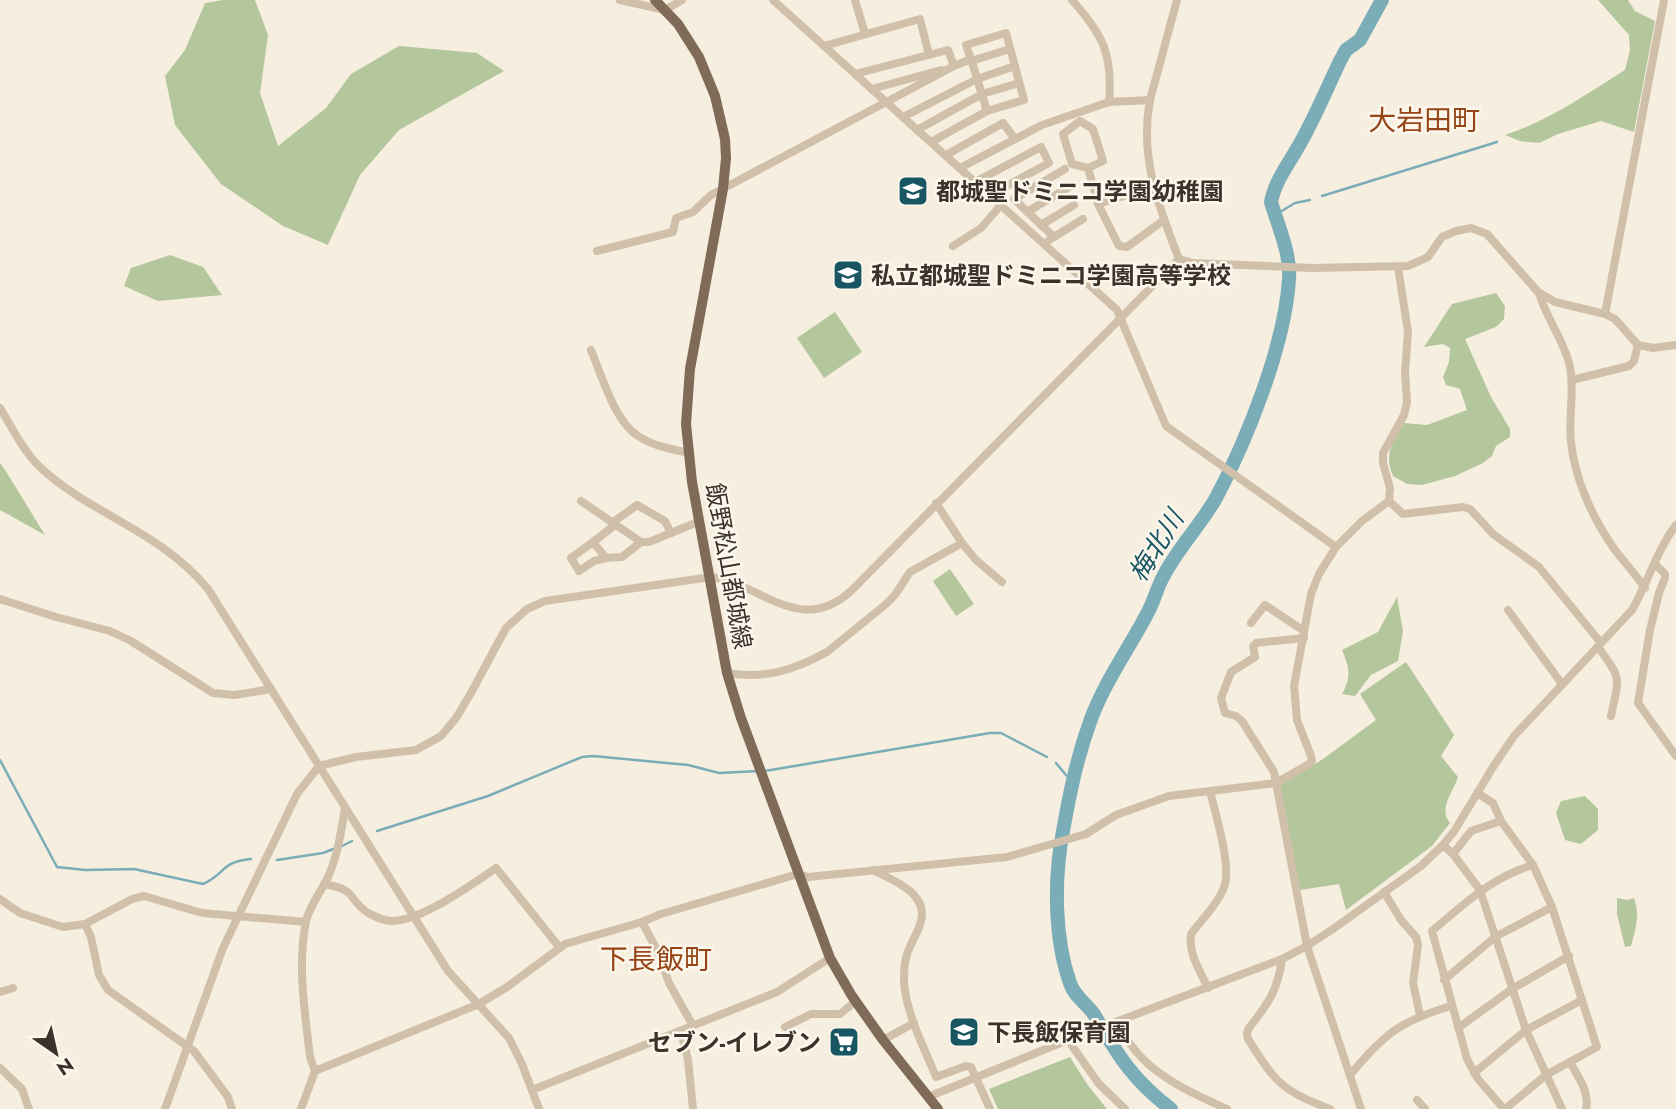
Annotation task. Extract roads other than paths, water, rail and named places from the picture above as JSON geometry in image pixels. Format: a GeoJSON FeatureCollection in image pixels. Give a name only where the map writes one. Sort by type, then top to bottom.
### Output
{"type":"FeatureCollection","features":[{"type":"Feature","properties":{"kind":"main road","name":"飯野松山都城線"},"geometry":{"type":"LineString","coordinates":[[655,0],[691,44],[715,96],[725,139],[723,189],[690,369],[687,424],[689,453],[727,673],[830,958],[883,1041],[938,1109]]}},
{"type":"Feature","properties":{"kind":"street"},"geometry":{"type":"LineString","coordinates":[[620,0],[665,10],[682,0]]}},
{"type":"Feature","properties":{"kind":"street"},"geometry":{"type":"LineString","coordinates":[[773,0],[1117,310],[1166,426],[1336,547]]}},
{"type":"Feature","properties":{"kind":"street"},"geometry":{"type":"LineString","coordinates":[[855,0],[865,34]]}},
{"type":"Feature","properties":{"kind":"street"},"geometry":{"type":"LineString","coordinates":[[1072,0],[1087,16],[1106,48],[1109,62],[1109,102]]}},
{"type":"Feature","properties":{"kind":"street"},"geometry":{"type":"LineString","coordinates":[[1177,0],[1150,100],[1147,139],[1153,187],[1179,259]]}},
{"type":"Feature","properties":{"kind":"street"},"geometry":{"type":"LineString","coordinates":[[1605,314],[1664,0]]}},
{"type":"Feature","properties":{"kind":"street"},"geometry":{"type":"LineString","coordinates":[[824,46],[920,19],[929,55]]}},
{"type":"Feature","properties":{"kind":"street"},"geometry":{"type":"LineString","coordinates":[[931,142],[989,110],[1024,100],[1006,33],[966,45],[989,110],[1015,139]]}},
{"type":"Feature","properties":{"kind":"street"},"geometry":{"type":"LineString","coordinates":[[872,89],[1010,49]]}},
{"type":"Feature","properties":{"kind":"street"},"geometry":{"type":"LineString","coordinates":[[855,74],[948,50],[954,66]]}},
{"type":"Feature","properties":{"kind":"street"},"geometry":{"type":"LineString","coordinates":[[597,251],[673,232],[676,218],[693,212],[711,195],[954,66]]}},
{"type":"Feature","properties":{"kind":"street"},"geometry":{"type":"LineString","coordinates":[[903,117],[977,79],[1015,66]]}},
{"type":"Feature","properties":{"kind":"street"},"geometry":{"type":"LineString","coordinates":[[917,130],[982,94],[1019,83]]}},
{"type":"Feature","properties":{"kind":"street"},"geometry":{"type":"LineString","coordinates":[[960,168],[1041,125],[1109,102],[1150,100]]}},
{"type":"Feature","properties":{"kind":"street"},"geometry":{"type":"LineString","coordinates":[[1080,121],[1093,129],[1103,161],[1088,168],[1072,164],[1063,134],[1080,121]]}},
{"type":"Feature","properties":{"kind":"street"},"geometry":{"type":"LineString","coordinates":[[946,155],[1003,124]]}},
{"type":"Feature","properties":{"kind":"street"},"geometry":{"type":"LineString","coordinates":[[975,182],[1041,147],[1049,163],[990,195]]}},
{"type":"Feature","properties":{"kind":"street"},"geometry":{"type":"LineString","coordinates":[[1088,168],[1098,204],[1119,246],[1127,247],[1164,220]]}},
{"type":"Feature","properties":{"kind":"street"},"geometry":{"type":"LineString","coordinates":[[1054,237],[1013,199],[1065,169]]}},
{"type":"Feature","properties":{"kind":"street"},"geometry":{"type":"LineString","coordinates":[[1027,212],[1069,187]]}},
{"type":"Feature","properties":{"kind":"street"},"geometry":{"type":"LineString","coordinates":[[1098,204],[1153,187]]}},
{"type":"Feature","properties":{"kind":"street"},"geometry":{"type":"LineString","coordinates":[[953,246],[981,228],[1001,205]]}},
{"type":"Feature","properties":{"kind":"street"},"geometry":{"type":"LineString","coordinates":[[1041,225],[1074,205]]}},
{"type":"Feature","properties":{"kind":"street"},"geometry":{"type":"LineString","coordinates":[[1043,243],[1083,219]]}},
{"type":"Feature","properties":{"kind":"street"},"geometry":{"type":"LineString","coordinates":[[1179,259],[1193,263],[1312,268],[1408,267],[1427,257],[1442,237],[1456,230],[1471,229],[1487,234],[1538,292],[1555,302],[1615,319],[1638,345],[1653,348],[1676,345]]}},
{"type":"Feature","properties":{"kind":"street"},"geometry":{"type":"LineString","coordinates":[[165,1109],[223,948],[297,794],[319,766],[356,757],[416,750],[441,736],[456,718],[506,628],[527,609],[545,601],[711,577],[729,579],[784,607],[812,610],[844,597],[1179,259]]}},
{"type":"Feature","properties":{"kind":"street"},"geometry":{"type":"LineString","coordinates":[[315,1071],[479,1004],[565,944],[661,914],[798,874],[808,877],[1007,858],[1082,835],[1116,815],[1142,804],[1169,796],[1276,783],[1312,761],[1299,729],[1294,686],[1311,594],[1319,574],[1336,547],[1362,521],[1389,501],[1390,488],[1383,453],[1405,415],[1408,332],[1398,267]]}},
{"type":"Feature","properties":{"kind":"street"},"geometry":{"type":"LineString","coordinates":[[1538,292],[1544,312],[1567,357],[1572,380],[1570,440],[1578,477],[1615,550],[1645,588]]}},
{"type":"Feature","properties":{"kind":"street"},"geometry":{"type":"LineString","coordinates":[[1572,380],[1629,366],[1634,361],[1638,345]]}},
{"type":"Feature","properties":{"kind":"street"},"geometry":{"type":"LineString","coordinates":[[591,350],[618,412],[628,427],[636,435],[659,446],[689,453]]}},
{"type":"Feature","properties":{"kind":"street"},"geometry":{"type":"LineString","coordinates":[[0,408],[23,446],[42,469],[67,488],[150,538],[188,566],[208,589],[448,971],[509,1038],[539,1109]]}},
{"type":"Feature","properties":{"kind":"street"},"geometry":{"type":"LineString","coordinates":[[581,501],[641,542],[649,542],[700,521]]}},
{"type":"Feature","properties":{"kind":"street"},"geometry":{"type":"LineString","coordinates":[[1389,501],[1404,514],[1463,507],[1470,509],[1493,534],[1539,567],[1600,645],[1617,673],[1611,716]]}},
{"type":"Feature","properties":{"kind":"street"},"geometry":{"type":"LineString","coordinates":[[936,503],[976,560],[1002,582]]}},
{"type":"Feature","properties":{"kind":"street"},"geometry":{"type":"LineString","coordinates":[[641,542],[622,557],[594,561],[579,571],[571,558],[637,505],[665,521],[671,533]]}},
{"type":"Feature","properties":{"kind":"street"},"geometry":{"type":"LineString","coordinates":[[929,1097],[1068,1040],[1282,959],[1307,946],[1421,866],[1455,830],[1514,736],[1632,610],[1645,588],[1667,537],[1676,525]]}},
{"type":"Feature","properties":{"kind":"street"},"geometry":{"type":"LineString","coordinates":[[593,542],[606,558]]}},
{"type":"Feature","properties":{"kind":"street"},"geometry":{"type":"LineString","coordinates":[[727,673],[751,677],[769,675],[827,652],[885,605],[910,572],[962,543]]}},
{"type":"Feature","properties":{"kind":"street"},"geometry":{"type":"LineString","coordinates":[[1655,564],[1665,574],[1665,578],[1653,617],[1637,703],[1676,756]]}},
{"type":"Feature","properties":{"kind":"street"},"geometry":{"type":"LineString","coordinates":[[0,599],[110,631],[131,641],[213,693],[235,695],[271,689]]}},
{"type":"Feature","properties":{"kind":"street"},"geometry":{"type":"LineString","coordinates":[[1251,623],[1265,605],[1304,635]]}},
{"type":"Feature","properties":{"kind":"street"},"geometry":{"type":"LineString","coordinates":[[1508,610],[1562,684]]}},
{"type":"Feature","properties":{"kind":"street"},"geometry":{"type":"LineString","coordinates":[[1304,635],[1256,643],[1255,657],[1231,673],[1221,698],[1225,713],[1239,718],[1264,752],[1274,772],[1307,946],[1361,1109]]}},
{"type":"Feature","properties":{"kind":"street"},"geometry":{"type":"LineString","coordinates":[[1208,988],[1190,948],[1190,941],[1191,934],[1220,896],[1226,882],[1227,867],[1210,791]]}},
{"type":"Feature","properties":{"kind":"street"},"geometry":{"type":"LineString","coordinates":[[1477,793],[1493,803],[1501,821],[1533,865],[1552,907],[1597,1047],[1546,1075],[1504,1109],[1474,1073],[1466,1059],[1432,931],[1480,890],[1519,869],[1533,865]]}},
{"type":"Feature","properties":{"kind":"street"},"geometry":{"type":"LineString","coordinates":[[302,1109],[315,1071],[310,1057],[301,971],[306,922],[336,855],[345,808]]}},
{"type":"Feature","properties":{"kind":"street"},"geometry":{"type":"LineString","coordinates":[[1453,854],[1471,831],[1501,821]]}},
{"type":"Feature","properties":{"kind":"street"},"geometry":{"type":"LineString","coordinates":[[1443,845],[1480,890],[1526,1030],[1562,1109]]}},
{"type":"Feature","properties":{"kind":"street"},"geometry":{"type":"LineString","coordinates":[[324,884],[343,887],[350,891],[365,911],[381,920],[393,922],[413,916],[461,892],[496,868],[560,948]]}},
{"type":"Feature","properties":{"kind":"street"},"geometry":{"type":"LineString","coordinates":[[873,870],[915,896],[920,905],[922,925],[908,952],[904,967],[906,995],[914,1023],[936,1077],[966,1066],[971,1067],[990,1109]]}},
{"type":"Feature","properties":{"kind":"street"},"geometry":{"type":"LineString","coordinates":[[1384,892],[1401,920],[1416,937],[1418,945],[1413,983],[1420,1015]]}},
{"type":"Feature","properties":{"kind":"street"},"geometry":{"type":"LineString","coordinates":[[0,899],[20,913],[63,927],[85,924],[132,899],[144,897],[202,913],[306,922]]}},
{"type":"Feature","properties":{"kind":"street"},"geometry":{"type":"LineString","coordinates":[[1444,980],[1495,937],[1552,907]]}},
{"type":"Feature","properties":{"kind":"street"},"geometry":{"type":"LineString","coordinates":[[642,922],[657,950],[669,982],[693,1026]]}},
{"type":"Feature","properties":{"kind":"street"},"geometry":{"type":"LineString","coordinates":[[85,924],[92,937],[99,975],[108,990],[194,1051],[228,1097],[232,1109]]}},
{"type":"Feature","properties":{"kind":"street"},"geometry":{"type":"LineString","coordinates":[[1458,1028],[1512,989],[1569,956]]}},
{"type":"Feature","properties":{"kind":"street"},"geometry":{"type":"LineString","coordinates":[[532,1090],[777,992],[830,958]]}},
{"type":"Feature","properties":{"kind":"street"},"geometry":{"type":"LineString","coordinates":[[1282,959],[1280,976],[1270,1001],[1249,1027],[1248,1039],[1273,1078],[1295,1095],[1330,1109]]}},
{"type":"Feature","properties":{"kind":"street"},"geometry":{"type":"LineString","coordinates":[[0,992],[13,988]]}},
{"type":"Feature","properties":{"kind":"street"},"geometry":{"type":"LineString","coordinates":[[1474,1073],[1526,1030],[1582,1000]]}},
{"type":"Feature","properties":{"kind":"street"},"geometry":{"type":"LineString","coordinates":[[785,1027],[811,1014],[840,1014],[856,1001]]}},
{"type":"Feature","properties":{"kind":"street"},"geometry":{"type":"LineString","coordinates":[[1350,1075],[1376,1043],[1403,1023],[1451,1006]]}},
{"type":"Feature","properties":{"kind":"street"},"geometry":{"type":"LineString","coordinates":[[1116,1022],[1138,1053],[1159,1075],[1190,1093],[1227,1109]]}},
{"type":"Feature","properties":{"kind":"street"},"geometry":{"type":"LineString","coordinates":[[883,1041],[914,1023]]}},
{"type":"Feature","properties":{"kind":"street"},"geometry":{"type":"LineString","coordinates":[[681,1031],[688,1060],[693,1109]]}},
{"type":"Feature","properties":{"kind":"street"},"geometry":{"type":"LineString","coordinates":[[1068,1040],[1099,1084],[1125,1109]]}},
{"type":"Feature","properties":{"kind":"street"},"geometry":{"type":"LineString","coordinates":[[1570,1062],[1586,1092],[1586,1109]]}},
{"type":"Feature","properties":{"kind":"street"},"geometry":{"type":"LineString","coordinates":[[0,1068],[18,1084],[29,1109]]}},
{"type":"Feature","properties":{"kind":"street"},"geometry":{"type":"LineString","coordinates":[[1418,1100],[1425,1109]]}},
{"type":"Feature","properties":{"kind":"waterway","name":"梅北川"},"geometry":{"type":"LineString","coordinates":[[1171,1109],[1128,1067],[1070,983],[1058,928],[1057,888],[1060,849],[1071,788],[1086,733],[1110,678],[1148,612],[1169,567],[1216,498],[1252,421],[1280,333],[1289,279],[1286,250],[1271,202],[1275,187],[1309,126],[1346,50],[1360,40],[1382,0]]}},
{"type":"Feature","properties":{"kind":"waterway"},"geometry":{"type":"LineString","coordinates":[[1322,196],[1497,142]]}},
{"type":"Feature","properties":{"kind":"waterway"},"geometry":{"type":"LineString","coordinates":[[1275,215],[1295,203],[1310,200]]}},
{"type":"Feature","properties":{"kind":"waterway"},"geometry":{"type":"LineString","coordinates":[[765,771],[990,733],[1001,733],[1047,757]]}},
{"type":"Feature","properties":{"kind":"waterway"},"geometry":{"type":"LineString","coordinates":[[377,831],[488,796],[582,757],[688,765],[719,773],[759,771]]}},
{"type":"Feature","properties":{"kind":"waterway"},"geometry":{"type":"LineString","coordinates":[[0,760],[57,867],[85,870],[134,869],[203,884],[229,865],[251,859]]}},
{"type":"Feature","properties":{"kind":"waterway"},"geometry":{"type":"LineString","coordinates":[[1056,763],[1071,781]]}},
{"type":"Feature","properties":{"kind":"waterway"},"geometry":{"type":"LineString","coordinates":[[342,846],[352,841]]}},
{"type":"Feature","properties":{"kind":"waterway"},"geometry":{"type":"LineString","coordinates":[[277,860],[323,853],[336,848]]}},
{"type":"Feature","properties":{"kind":"place","name":"都城聖ドミニコ学園幼稚園"},"geometry":{"type":"Point","coordinates":[913,191]}},
{"type":"Feature","properties":{"kind":"place","name":"私立都城聖ドミニコ学園高等学校"},"geometry":{"type":"Point","coordinates":[848,275]}},
{"type":"Feature","properties":{"kind":"place","name":"下長飯保育園"},"geometry":{"type":"Point","coordinates":[964,1032]}},
{"type":"Feature","properties":{"kind":"place","name":"セブン-イレブン"},"geometry":{"type":"Point","coordinates":[844,1042]}},
{"type":"Feature","properties":{"kind":"district","name":"大岩田町"},"geometry":{"type":"Point","coordinates":[1424,120]}},
{"type":"Feature","properties":{"kind":"district","name":"下長飯町"},"geometry":{"type":"Point","coordinates":[656,959]}}]}
